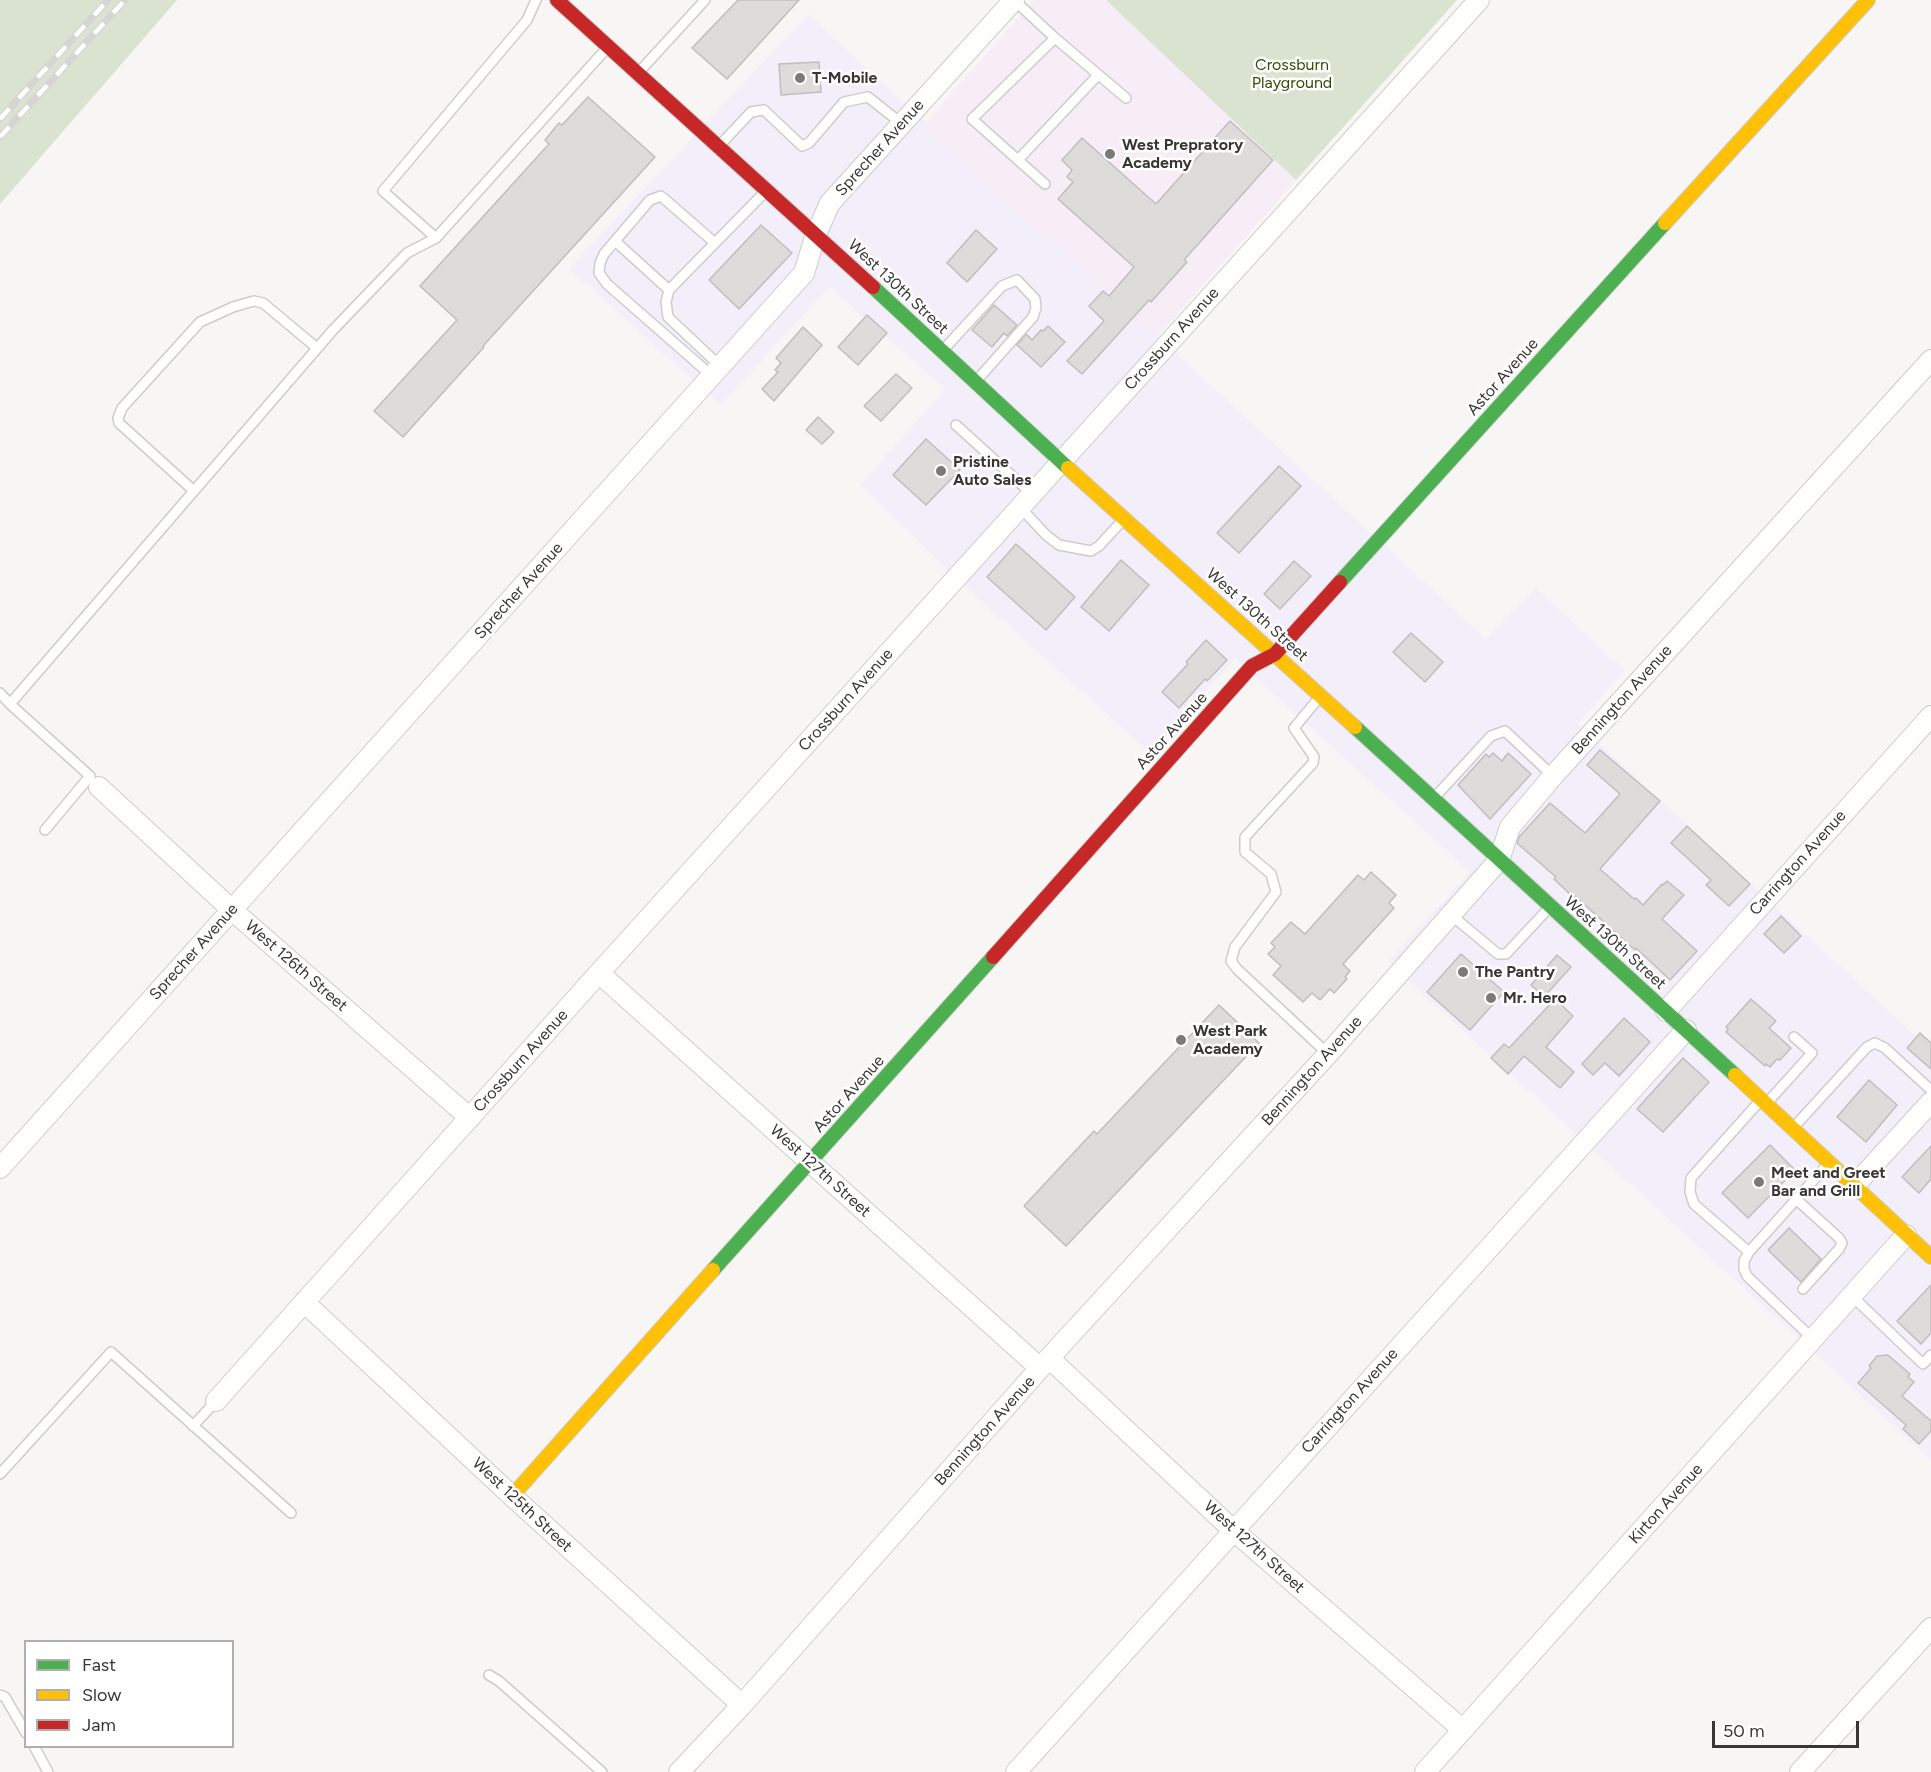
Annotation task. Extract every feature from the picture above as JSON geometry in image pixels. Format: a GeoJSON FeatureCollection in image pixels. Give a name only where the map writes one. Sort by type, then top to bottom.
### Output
{"type":"FeatureCollection","features":[{"type":"Feature","properties":{"kind":"street","name":"West 130th Street"},"geometry":{"type":"LineString","coordinates":[[557,0],[767,189],[1062,462],[1666,1011],[1931,1257]]}},
{"type":"Feature","properties":{"kind":"street","name":"Sprecher Avenue"},"geometry":{"type":"LineString","coordinates":[[0,1168],[804,273],[816,234],[830,203],[1014,0]]}},
{"type":"Feature","properties":{"kind":"street","name":"Crossburn Avenue"},"geometry":{"type":"LineString","coordinates":[[216,1401],[599,973],[1479,0]]}},
{"type":"Feature","properties":{"kind":"street","name":"Astor Avenue"},"geometry":{"type":"LineString","coordinates":[[512,1496],[1252,666],[1275,654],[1868,0]]}},
{"type":"Feature","properties":{"kind":"street","name":"Bennington Avenue"},"geometry":{"type":"LineString","coordinates":[[679,1772],[742,1706],[1045,1363],[1328,1053],[1499,860],[1510,827],[1553,776],[1931,360]]}},
{"type":"Feature","properties":{"kind":"street","name":"Carrington Avenue"},"geometry":{"type":"LineString","coordinates":[[1666,1011],[1931,716]]}},
{"type":"Feature","properties":{"kind":"street","name":"West 126th Street"},"geometry":{"type":"LineString","coordinates":[[99,787],[232,910],[470,1118]]}},
{"type":"Feature","properties":{"kind":"street","name":"West 127th Street"},"geometry":{"type":"LineString","coordinates":[[599,973],[810,1162],[1045,1363],[1463,1730]]}},
{"type":"Feature","properties":{"kind":"street","name":"Carrington Avenue"},"geometry":{"type":"LineString","coordinates":[[1016,1772],[1686,1030]]}},
{"type":"Feature","properties":{"kind":"street"},"geometry":{"type":"LineString","coordinates":[[1854,1186],[1931,1101]]}},
{"type":"Feature","properties":{"kind":"street","name":"Kirton Avenue"},"geometry":{"type":"LineString","coordinates":[[1425,1772],[1906,1235]]}},
{"type":"Feature","properties":{"kind":"street","name":"West 125th Street"},"geometry":{"type":"LineString","coordinates":[[304,1302],[742,1706]]}},
{"type":"Feature","properties":{"kind":"street"},"geometry":{"type":"LineString","coordinates":[[1800,1772],[1931,1628]]}},
{"type":"Feature","properties":{"kind":"lane"},"geometry":{"type":"LineString","coordinates":[[436,238],[383,191],[527,20],[536,0]]}},
{"type":"Feature","properties":{"kind":"lane"},"geometry":{"type":"LineString","coordinates":[[638,73],[705,0]]}},
{"type":"Feature","properties":{"kind":"lane"},"geometry":{"type":"LineString","coordinates":[[1014,0],[1126,98]]}},
{"type":"Feature","properties":{"kind":"lane"},"geometry":{"type":"LineString","coordinates":[[1045,184],[972,119],[1055,38]]}},
{"type":"Feature","properties":{"kind":"lane"},"geometry":{"type":"LineString","coordinates":[[10,704],[317,348],[407,253],[436,238],[609,46]]}},
{"type":"Feature","properties":{"kind":"lane"},"geometry":{"type":"LineString","coordinates":[[1018,160],[1098,75]]}},
{"type":"Feature","properties":{"kind":"lane"},"geometry":{"type":"LineString","coordinates":[[719,146],[751,112],[764,110],[802,146],[809,143],[844,102],[868,97],[902,124]]}},
{"type":"Feature","properties":{"kind":"lane"},"geometry":{"type":"LineString","coordinates":[[716,371],[668,317],[666,302],[669,290],[767,189]]}},
{"type":"Feature","properties":{"kind":"lane"},"geometry":{"type":"LineString","coordinates":[[715,243],[661,196],[650,200],[604,254],[599,273],[607,284],[716,371]]}},
{"type":"Feature","properties":{"kind":"lane"},"geometry":{"type":"LineString","coordinates":[[615,242],[669,290]]}},
{"type":"Feature","properties":{"kind":"lane"},"geometry":{"type":"LineString","coordinates":[[942,351],[1002,286],[1017,280],[1035,299],[1036,308],[1033,318],[976,382]]}},
{"type":"Feature","properties":{"kind":"lane"},"geometry":{"type":"LineString","coordinates":[[194,491],[119,423],[118,418],[122,408],[200,322],[232,307],[254,301],[263,303],[317,348]]}},
{"type":"Feature","properties":{"kind":"lane"},"geometry":{"type":"LineString","coordinates":[[956,425],[1026,501],[1046,535],[1059,545],[1090,551],[1099,546],[1125,517]]}},
{"type":"Feature","properties":{"kind":"lane"},"geometry":{"type":"LineString","coordinates":[[0,693],[90,776],[45,830]]}},
{"type":"Feature","properties":{"kind":"lane"},"geometry":{"type":"LineString","coordinates":[[1321,696],[1294,728],[1314,757],[1313,763],[1245,837],[1245,852],[1271,874],[1276,892],[1235,947],[1231,961],[1328,1053]]}},
{"type":"Feature","properties":{"kind":"lane"},"geometry":{"type":"LineString","coordinates":[[1433,800],[1491,736],[1505,731],[1553,776]]}},
{"type":"Feature","properties":{"kind":"lane"},"geometry":{"type":"LineString","coordinates":[[1450,914],[1498,954],[1506,954],[1550,907]]}},
{"type":"Feature","properties":{"kind":"lane"},"geometry":{"type":"LineString","coordinates":[[1749,1252],[1694,1204],[1690,1192],[1691,1178],[1812,1053],[1794,1037]]}},
{"type":"Feature","properties":{"kind":"lane"},"geometry":{"type":"LineString","coordinates":[[1792,1128],[1867,1047],[1875,1043],[1885,1048],[1931,1090]]}},
{"type":"Feature","properties":{"kind":"lane"},"geometry":{"type":"LineString","coordinates":[[1814,1339],[1747,1276],[1744,1261],[1749,1252],[1829,1163]]}},
{"type":"Feature","properties":{"kind":"lane"},"geometry":{"type":"LineString","coordinates":[[1796,1199],[1842,1243],[1803,1289]]}},
{"type":"Feature","properties":{"kind":"lane"},"geometry":{"type":"LineString","coordinates":[[1852,1296],[1923,1364],[1931,1355]]}},
{"type":"Feature","properties":{"kind":"lane"},"geometry":{"type":"LineString","coordinates":[[0,1474],[111,1352],[291,1513]]}},
{"type":"Feature","properties":{"kind":"lane"},"geometry":{"type":"LineString","coordinates":[[193,1426],[216,1401]]}},
{"type":"Feature","properties":{"kind":"lane"},"geometry":{"type":"LineString","coordinates":[[489,1676],[507,1687],[602,1772]]}},
{"type":"Feature","properties":{"kind":"lane"},"geometry":{"type":"LineString","coordinates":[[0,1695],[5,1697],[24,1730]]}},
{"type":"Feature","properties":{"kind":"lane"},"geometry":{"type":"LineString","coordinates":[[34,1748],[48,1772]]}},
{"type":"Feature","properties":{"kind":"shaded area","name":"West Prepratory Academy"},"geometry":{"type":"Polygon","coordinates":[[[1034,0],[1106,0],[1296,180],[1157,337],[921,128],[1034,0]]]}},
{"type":"Feature","properties":{"kind":"shaded area"},"geometry":{"type":"Polygon","coordinates":[[[808,14],[1486,639],[1536,588],[1625,670],[1578,724],[1931,1050],[1931,1460],[1388,962],[1470,872],[1235,659],[1150,753],[975,596],[860,485],[945,389],[829,287],[721,405],[569,269],[808,14]]]}},
{"type":"Feature","properties":{"kind":"green space"},"geometry":{"type":"Polygon","coordinates":[[[0,0],[177,0],[0,204],[0,0]]]}},
{"type":"Feature","properties":{"kind":"green space","name":"Crossburn Playground"},"geometry":{"type":"Polygon","coordinates":[[[1106,0],[1457,0],[1296,180],[1106,0]]]}},
{"type":"Feature","properties":{"kind":"building"},"geometry":{"type":"Polygon","coordinates":[[[738,0],[799,0],[727,79],[692,48],[738,0]]]}},
{"type":"Feature","properties":{"kind":"building","name":"T-Mobile"},"geometry":{"type":"Polygon","coordinates":[[[819,62],[821,92],[781,95],[779,64],[819,62]]]}},
{"type":"Feature","properties":{"kind":"building"},"geometry":{"type":"Polygon","coordinates":[[[588,97],[655,157],[403,437],[374,411],[457,320],[420,286],[549,144],[545,140],[559,123],[562,125],[588,97]]]}},
{"type":"Feature","properties":{"kind":"building"},"geometry":{"type":"Polygon","coordinates":[[[1230,121],[1273,160],[1184,260],[1187,262],[1082,374],[1067,361],[1104,321],[1089,306],[1103,291],[1109,296],[1134,267],[1058,199],[1073,182],[1067,177],[1072,170],[1062,160],[1082,138],[1156,204],[1230,121]]]}},
{"type":"Feature","properties":{"kind":"building"},"geometry":{"type":"Polygon","coordinates":[[[761,225],[792,253],[739,309],[709,280],[761,225]]]}},
{"type":"Feature","properties":{"kind":"building"},"geometry":{"type":"Polygon","coordinates":[[[976,230],[997,249],[967,282],[947,263],[976,230]]]}},
{"type":"Feature","properties":{"kind":"building"},"geometry":{"type":"Polygon","coordinates":[[[994,305],[1017,325],[1007,336],[1004,333],[992,347],[972,330],[994,305]]]}},
{"type":"Feature","properties":{"kind":"building"},"geometry":{"type":"Polygon","coordinates":[[[867,315],[887,333],[858,365],[838,347],[867,315]]]}},
{"type":"Feature","properties":{"kind":"building"},"geometry":{"type":"Polygon","coordinates":[[[1048,326],[1065,342],[1041,367],[1017,345],[1026,334],[1032,340],[1048,326]]]}},
{"type":"Feature","properties":{"kind":"building"},"geometry":{"type":"Polygon","coordinates":[[[803,327],[822,345],[774,401],[762,389],[778,372],[775,370],[781,363],[776,358],[803,327]]]}},
{"type":"Feature","properties":{"kind":"building"},"geometry":{"type":"Polygon","coordinates":[[[896,374],[912,388],[881,421],[864,406],[896,374]]]}},
{"type":"Feature","properties":{"kind":"building"},"geometry":{"type":"Polygon","coordinates":[[[818,417],[834,432],[822,444],[806,430],[818,417]]]}},
{"type":"Feature","properties":{"kind":"building"},"geometry":{"type":"Polygon","coordinates":[[[926,439],[960,470],[926,505],[893,475],[926,439]]]}},
{"type":"Feature","properties":{"kind":"building"},"geometry":{"type":"Polygon","coordinates":[[[1279,466],[1301,486],[1239,553],[1217,533],[1279,466]]]}},
{"type":"Feature","properties":{"kind":"building"},"geometry":{"type":"Polygon","coordinates":[[[1016,544],[1075,597],[1046,630],[987,577],[1016,544]]]}},
{"type":"Feature","properties":{"kind":"building"},"geometry":{"type":"Polygon","coordinates":[[[1121,560],[1149,585],[1109,631],[1081,607],[1121,560]]]}},
{"type":"Feature","properties":{"kind":"building"},"geometry":{"type":"Polygon","coordinates":[[[1294,561],[1311,576],[1280,609],[1264,594],[1294,561]]]}},
{"type":"Feature","properties":{"kind":"building"},"geometry":{"type":"Polygon","coordinates":[[[1411,633],[1443,662],[1425,682],[1393,652],[1411,633]]]}},
{"type":"Feature","properties":{"kind":"building"},"geometry":{"type":"Polygon","coordinates":[[[1206,640],[1227,660],[1207,681],[1205,679],[1179,708],[1162,692],[1206,640]]]}},
{"type":"Feature","properties":{"kind":"building"},"geometry":{"type":"Polygon","coordinates":[[[1600,750],[1660,801],[1600,869],[1643,905],[1667,881],[1684,895],[1662,919],[1697,951],[1670,980],[1636,948],[1635,950],[1575,896],[1574,898],[1554,879],[1556,877],[1517,843],[1519,837],[1550,803],[1585,833],[1620,794],[1587,765],[1600,750]]]}},
{"type":"Feature","properties":{"kind":"building"},"geometry":{"type":"Polygon","coordinates":[[[1493,753],[1502,761],[1508,753],[1531,774],[1490,819],[1458,785],[1486,754],[1489,757],[1493,753]]]}},
{"type":"Feature","properties":{"kind":"building"},"geometry":{"type":"Polygon","coordinates":[[[1687,826],[1750,884],[1729,906],[1706,885],[1711,880],[1671,843],[1687,826]]]}},
{"type":"Feature","properties":{"kind":"building"},"geometry":{"type":"Polygon","coordinates":[[[1371,872],[1396,895],[1389,903],[1394,908],[1343,964],[1350,971],[1345,977],[1347,979],[1334,993],[1330,989],[1320,1000],[1312,993],[1303,1002],[1273,975],[1281,966],[1268,954],[1275,947],[1271,943],[1291,922],[1305,934],[1358,875],[1364,880],[1371,872]]]}},
{"type":"Feature","properties":{"kind":"building"},"geometry":{"type":"Polygon","coordinates":[[[1781,916],[1801,936],[1784,953],[1764,934],[1781,916]]]}},
{"type":"Feature","properties":{"kind":"building"},"geometry":{"type":"Polygon","coordinates":[[[1461,954],[1504,992],[1470,1030],[1427,992],[1461,954]]]}},
{"type":"Feature","properties":{"kind":"building"},"geometry":{"type":"Polygon","coordinates":[[[1557,955],[1571,967],[1544,997],[1531,985],[1557,955]]]}},
{"type":"Feature","properties":{"kind":"building"},"geometry":{"type":"Polygon","coordinates":[[[1555,999],[1573,1016],[1546,1047],[1574,1072],[1560,1088],[1524,1056],[1508,1074],[1491,1058],[1504,1044],[1509,1048],[1555,999]]]}},
{"type":"Feature","properties":{"kind":"building"},"geometry":{"type":"Polygon","coordinates":[[[1751,999],[1776,1021],[1769,1028],[1791,1048],[1770,1067],[1766,1064],[1765,1066],[1726,1032],[1728,1029],[1726,1027],[1751,999]]]}},
{"type":"Feature","properties":{"kind":"building"},"geometry":{"type":"Polygon","coordinates":[[[1219,1005],[1259,1043],[1066,1246],[1024,1206],[1094,1131],[1097,1134],[1219,1005]]]}},
{"type":"Feature","properties":{"kind":"building"},"geometry":{"type":"Polygon","coordinates":[[[1624,1018],[1650,1042],[1619,1076],[1605,1063],[1593,1075],[1582,1064],[1624,1018]]]}},
{"type":"Feature","properties":{"kind":"building"},"geometry":{"type":"Polygon","coordinates":[[[1920,1033],[1931,1043],[1931,1069],[1907,1048],[1920,1033]]]}},
{"type":"Feature","properties":{"kind":"building"},"geometry":{"type":"Polygon","coordinates":[[[1683,1058],[1709,1082],[1663,1132],[1637,1109],[1683,1058]]]}},
{"type":"Feature","properties":{"kind":"building"},"geometry":{"type":"Polygon","coordinates":[[[1869,1080],[1897,1105],[1866,1142],[1837,1117],[1869,1080]]]}},
{"type":"Feature","properties":{"kind":"building","name":"Meet and Greet Bar and Grill"},"geometry":{"type":"Polygon","coordinates":[[[1770,1145],[1795,1170],[1748,1218],[1722,1193],[1770,1145]]]}},
{"type":"Feature","properties":{"kind":"building"},"geometry":{"type":"Polygon","coordinates":[[[1931,1146],[1931,1179],[1919,1193],[1902,1177],[1931,1146]]]}},
{"type":"Feature","properties":{"kind":"building"},"geometry":{"type":"Polygon","coordinates":[[[1789,1228],[1821,1259],[1801,1282],[1768,1250],[1789,1228]]]}},
{"type":"Feature","properties":{"kind":"building"},"geometry":{"type":"Polygon","coordinates":[[[1931,1285],[1931,1333],[1921,1344],[1897,1321],[1931,1285]]]}},
{"type":"Feature","properties":{"kind":"building"},"geometry":{"type":"Polygon","coordinates":[[[1888,1355],[1910,1374],[1908,1377],[1914,1382],[1902,1396],[1931,1421],[1931,1431],[1919,1444],[1903,1429],[1906,1425],[1858,1383],[1871,1368],[1869,1366],[1877,1356],[1888,1355]]]}},
{"type":"Feature","properties":{"kind":"railway"},"geometry":{"type":"LineString","coordinates":[[0,119],[108,0]]}},
{"type":"Feature","properties":{"kind":"railway"},"geometry":{"type":"LineString","coordinates":[[0,137],[125,0]]}},
{"type":"Feature","properties":{"kind":"traffic: fast"},"geometry":{"type":"LineString","coordinates":[[1340,582],[1665,223]]}},
{"type":"Feature","properties":{"kind":"traffic: fast"},"geometry":{"type":"LineString","coordinates":[[873,287],[1068,468]]}},
{"type":"Feature","properties":{"kind":"traffic: fast"},"geometry":{"type":"LineString","coordinates":[[1355,727],[1735,1075]]}},
{"type":"Feature","properties":{"kind":"traffic: fast"},"geometry":{"type":"LineString","coordinates":[[713,1270],[993,957]]}},
{"type":"Feature","properties":{"kind":"traffic: slow"},"geometry":{"type":"LineString","coordinates":[[1665,223],[1868,0]]}},
{"type":"Feature","properties":{"kind":"traffic: slow"},"geometry":{"type":"LineString","coordinates":[[1068,468],[1355,727]]}},
{"type":"Feature","properties":{"kind":"traffic: slow"},"geometry":{"type":"LineString","coordinates":[[1735,1075],[1931,1257]]}},
{"type":"Feature","properties":{"kind":"traffic: slow"},"geometry":{"type":"LineString","coordinates":[[512,1496],[713,1270]]}},
{"type":"Feature","properties":{"kind":"traffic: jam"},"geometry":{"type":"LineString","coordinates":[[557,0],[873,287]]}},
{"type":"Feature","properties":{"kind":"traffic: jam"},"geometry":{"type":"LineString","coordinates":[[993,957],[1252,666],[1275,654],[1340,582]]}},
{"type":"Feature","properties":{"kind":"place","name":"T-Mobile"},"geometry":{"type":"Point","coordinates":[800,78]}},
{"type":"Feature","properties":{"kind":"place","name":"West Prepratory Academy"},"geometry":{"type":"Point","coordinates":[1110,154]}},
{"type":"Feature","properties":{"kind":"place","name":"Pristine Auto Sales"},"geometry":{"type":"Point","coordinates":[941,471]}},
{"type":"Feature","properties":{"kind":"place","name":"The Pantry"},"geometry":{"type":"Point","coordinates":[1463,972]}},
{"type":"Feature","properties":{"kind":"place","name":"Mr. Hero"},"geometry":{"type":"Point","coordinates":[1491,998]}},
{"type":"Feature","properties":{"kind":"place","name":"West Park Academy"},"geometry":{"type":"Point","coordinates":[1181,1040]}},
{"type":"Feature","properties":{"kind":"place","name":"Meet and Greet Bar and Grill"},"geometry":{"type":"Point","coordinates":[1759,1182]}}]}
